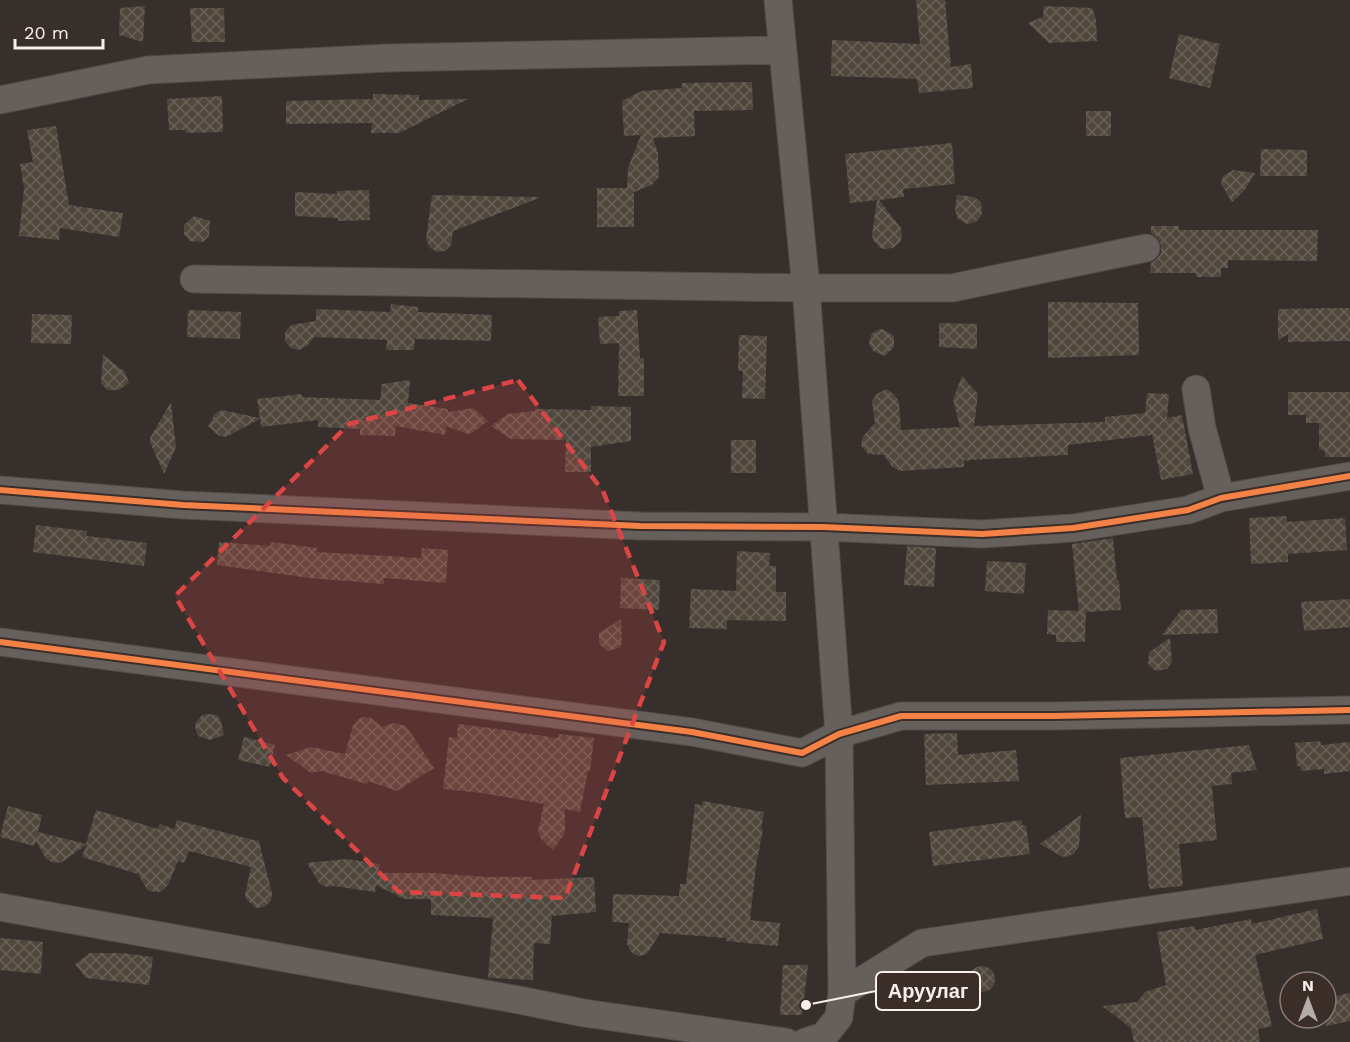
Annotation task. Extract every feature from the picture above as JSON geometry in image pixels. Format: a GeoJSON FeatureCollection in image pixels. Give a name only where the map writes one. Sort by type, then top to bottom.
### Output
{"type":"FeatureCollection","features":[{"type":"Feature","properties":{"kind":"street"},"geometry":{"type":"LineString","coordinates":[[778,0],[806,288],[839,734],[842,993],[839,1017],[824,1036],[805,1042]]}},
{"type":"Feature","properties":{"kind":"street"},"geometry":{"type":"LineString","coordinates":[[0,100],[148,70],[387,58],[782,50]]}},
{"type":"Feature","properties":{"kind":"street"},"geometry":{"type":"LineString","coordinates":[[194,279],[952,288],[1146,248]]}},
{"type":"Feature","properties":{"kind":"street"},"geometry":{"type":"LineString","coordinates":[[1196,389],[1202,428],[1221,498]]}},
{"type":"Feature","properties":{"kind":"street"},"geometry":{"type":"LineString","coordinates":[[0,490],[183,506],[640,526],[823,526],[982,534],[1073,528],[1188,510],[1221,498],[1350,476]]}},
{"type":"Feature","properties":{"kind":"street"},"geometry":{"type":"LineString","coordinates":[[0,642],[682,731],[802,753],[839,734],[901,716],[1067,716],[1350,710]]}},
{"type":"Feature","properties":{"kind":"street"},"geometry":{"type":"LineString","coordinates":[[842,993],[922,943],[1350,881]]}},
{"type":"Feature","properties":{"kind":"street"},"geometry":{"type":"LineString","coordinates":[[0,907],[495,995],[584,1013],[786,1042]]}},
{"type":"Feature","properties":{"kind":"highlighted area"},"geometry":{"type":"Polygon","coordinates":[[[518,380],[603,491],[664,642],[565,898],[399,892],[283,778],[175,596],[349,424],[518,380]]]}},
{"type":"Feature","properties":{"kind":"building"},"geometry":{"type":"Polygon","coordinates":[[[916,0],[945,0],[951,67],[971,64],[973,88],[919,93],[917,79],[831,76],[832,40],[920,44],[916,0]]]}},
{"type":"Feature","properties":{"kind":"building"},"geometry":{"type":"Polygon","coordinates":[[[145,6],[143,42],[119,35],[120,8],[145,6]]]}},
{"type":"Feature","properties":{"kind":"building"},"geometry":{"type":"Polygon","coordinates":[[[1044,6],[1092,8],[1096,20],[1097,41],[1049,43],[1028,23],[1043,17],[1044,6]]]}},
{"type":"Feature","properties":{"kind":"building"},"geometry":{"type":"Polygon","coordinates":[[[190,8],[224,8],[225,42],[192,42],[190,8]]]}},
{"type":"Feature","properties":{"kind":"building"},"geometry":{"type":"Polygon","coordinates":[[[1179,34],[1220,44],[1210,88],[1169,78],[1179,34]]]}},
{"type":"Feature","properties":{"kind":"building"},"geometry":{"type":"Polygon","coordinates":[[[752,82],[753,110],[694,111],[695,136],[653,138],[658,153],[659,177],[652,185],[634,192],[634,227],[597,227],[597,188],[627,188],[628,168],[641,135],[624,136],[622,101],[642,91],[682,88],[682,83],[752,82]]]}},
{"type":"Feature","properties":{"kind":"building"},"geometry":{"type":"Polygon","coordinates":[[[373,94],[419,95],[419,100],[468,99],[399,133],[371,133],[372,123],[286,124],[286,101],[373,99],[373,94]]]}},
{"type":"Feature","properties":{"kind":"building"},"geometry":{"type":"Polygon","coordinates":[[[222,96],[223,132],[186,133],[185,130],[169,130],[167,99],[222,96]]]}},
{"type":"Feature","properties":{"kind":"building"},"geometry":{"type":"Polygon","coordinates":[[[1086,111],[1111,111],[1111,136],[1086,136],[1086,111]]]}},
{"type":"Feature","properties":{"kind":"building"},"geometry":{"type":"Polygon","coordinates":[[[56,126],[69,205],[123,213],[119,237],[60,228],[59,240],[19,236],[24,189],[20,164],[33,162],[27,130],[56,126]]]}},
{"type":"Feature","properties":{"kind":"building"},"geometry":{"type":"Polygon","coordinates":[[[952,143],[955,184],[903,189],[904,197],[879,200],[901,228],[902,237],[893,248],[879,247],[872,235],[877,200],[850,203],[845,154],[952,143]]]}},
{"type":"Feature","properties":{"kind":"building"},"geometry":{"type":"Polygon","coordinates":[[[1261,149],[1307,150],[1307,176],[1260,176],[1261,149]]]}},
{"type":"Feature","properties":{"kind":"building"},"geometry":{"type":"Polygon","coordinates":[[[1233,170],[1255,173],[1244,191],[1232,202],[1221,184],[1223,176],[1233,170]]]}},
{"type":"Feature","properties":{"kind":"building"},"geometry":{"type":"Polygon","coordinates":[[[369,190],[370,220],[338,221],[338,218],[295,216],[295,192],[337,194],[337,191],[369,190]]]}},
{"type":"Feature","properties":{"kind":"building"},"geometry":{"type":"Polygon","coordinates":[[[432,195],[539,198],[453,231],[451,245],[445,251],[437,252],[430,248],[426,239],[432,195]]]}},
{"type":"Feature","properties":{"kind":"building"},"geometry":{"type":"Polygon","coordinates":[[[957,195],[974,197],[981,202],[982,215],[976,222],[967,224],[958,219],[955,210],[957,195]]]}},
{"type":"Feature","properties":{"kind":"building"},"geometry":{"type":"Polygon","coordinates":[[[194,216],[210,221],[209,236],[203,242],[190,241],[184,234],[184,225],[194,216]]]}},
{"type":"Feature","properties":{"kind":"building"},"geometry":{"type":"Polygon","coordinates":[[[1151,226],[1179,226],[1179,230],[1318,230],[1317,261],[1228,260],[1228,268],[1221,268],[1221,277],[1196,277],[1196,273],[1150,273],[1151,263],[1161,253],[1161,245],[1158,238],[1151,233],[1151,226]]]}},
{"type":"Feature","properties":{"kind":"building"},"geometry":{"type":"Polygon","coordinates":[[[1048,302],[1138,303],[1139,355],[1048,358],[1048,302]]]}},
{"type":"Feature","properties":{"kind":"building"},"geometry":{"type":"Polygon","coordinates":[[[391,304],[418,307],[418,312],[492,315],[491,341],[415,339],[414,350],[386,350],[387,340],[315,336],[307,346],[299,350],[291,348],[285,341],[285,332],[291,325],[316,321],[316,309],[390,312],[391,304]]]}},
{"type":"Feature","properties":{"kind":"building"},"geometry":{"type":"Polygon","coordinates":[[[1350,308],[1350,341],[1288,342],[1288,334],[1278,340],[1278,309],[1350,308]]]}},
{"type":"Feature","properties":{"kind":"building"},"geometry":{"type":"Polygon","coordinates":[[[188,310],[241,312],[240,339],[187,337],[188,310]]]}},
{"type":"Feature","properties":{"kind":"building"},"geometry":{"type":"Polygon","coordinates":[[[637,310],[640,358],[644,358],[644,396],[618,396],[619,343],[600,344],[598,317],[619,316],[619,311],[637,310]]]}},
{"type":"Feature","properties":{"kind":"building"},"geometry":{"type":"Polygon","coordinates":[[[32,314],[72,315],[71,344],[31,343],[32,314]]]}},
{"type":"Feature","properties":{"kind":"building"},"geometry":{"type":"Polygon","coordinates":[[[939,323],[977,324],[977,349],[939,347],[939,323]]]}},
{"type":"Feature","properties":{"kind":"building"},"geometry":{"type":"Polygon","coordinates":[[[882,329],[894,336],[894,347],[885,356],[873,351],[869,344],[871,335],[882,329]]]}},
{"type":"Feature","properties":{"kind":"building"},"geometry":{"type":"Polygon","coordinates":[[[739,335],[767,336],[765,399],[742,398],[743,371],[738,371],[739,335]]]}},
{"type":"Feature","properties":{"kind":"building"},"geometry":{"type":"Polygon","coordinates":[[[103,355],[125,372],[129,383],[119,390],[107,390],[101,383],[103,355]]]}},
{"type":"Feature","properties":{"kind":"building"},"geometry":{"type":"Polygon","coordinates":[[[962,376],[978,394],[974,426],[1105,422],[1105,417],[1145,413],[1147,393],[1169,394],[1167,418],[1182,415],[1193,474],[1161,480],[1152,435],[1068,445],[1068,455],[969,460],[968,462],[964,460],[964,467],[900,471],[892,467],[884,455],[868,454],[861,446],[863,436],[875,423],[872,401],[877,394],[886,389],[894,394],[899,402],[901,430],[960,427],[953,399],[962,376]]]}},
{"type":"Feature","properties":{"kind":"building"},"geometry":{"type":"Polygon","coordinates":[[[410,380],[408,403],[448,409],[448,412],[473,408],[488,421],[468,434],[446,426],[445,435],[396,426],[395,436],[360,435],[360,429],[318,427],[318,420],[261,427],[260,419],[226,437],[218,435],[208,426],[215,414],[222,410],[260,418],[257,399],[301,394],[302,397],[380,400],[382,384],[410,380]]]}},
{"type":"Feature","properties":{"kind":"building"},"geometry":{"type":"Polygon","coordinates":[[[1288,392],[1350,392],[1350,457],[1325,457],[1325,451],[1319,449],[1319,423],[1306,423],[1306,415],[1288,415],[1288,392]]]}},
{"type":"Feature","properties":{"kind":"building"},"geometry":{"type":"Polygon","coordinates":[[[171,402],[176,447],[164,474],[150,438],[171,402]]]}},
{"type":"Feature","properties":{"kind":"building"},"geometry":{"type":"Polygon","coordinates":[[[591,406],[631,407],[631,441],[591,447],[591,472],[565,472],[566,440],[511,439],[491,426],[508,414],[535,411],[535,409],[591,410],[591,406]]]}},
{"type":"Feature","properties":{"kind":"building"},"geometry":{"type":"Polygon","coordinates":[[[731,440],[756,440],[756,473],[731,473],[731,440]]]}},
{"type":"Feature","properties":{"kind":"building"},"geometry":{"type":"Polygon","coordinates":[[[1286,516],[1287,522],[1345,518],[1347,550],[1288,554],[1288,562],[1251,564],[1249,518],[1286,516]]]}},
{"type":"Feature","properties":{"kind":"building"},"geometry":{"type":"Polygon","coordinates":[[[36,525],[87,531],[87,536],[147,543],[144,566],[33,552],[36,525]]]}},
{"type":"Feature","properties":{"kind":"building"},"geometry":{"type":"Polygon","coordinates":[[[1113,538],[1121,610],[1086,612],[1085,642],[1056,642],[1056,635],[1047,634],[1048,610],[1079,611],[1072,544],[1113,538]]]}},
{"type":"Feature","properties":{"kind":"building"},"geometry":{"type":"Polygon","coordinates":[[[219,542],[270,546],[271,542],[317,548],[317,552],[421,558],[422,548],[448,550],[446,583],[384,578],[384,584],[310,578],[217,565],[219,542]]]}},
{"type":"Feature","properties":{"kind":"building"},"geometry":{"type":"Polygon","coordinates":[[[907,546],[936,548],[934,587],[904,585],[907,546]]]}},
{"type":"Feature","properties":{"kind":"building"},"geometry":{"type":"Polygon","coordinates":[[[737,551],[770,553],[769,566],[776,566],[776,592],[786,592],[786,621],[727,620],[727,629],[689,628],[691,589],[736,591],[737,551]]]}},
{"type":"Feature","properties":{"kind":"building"},"geometry":{"type":"Polygon","coordinates":[[[987,561],[1026,563],[1024,594],[985,591],[987,561]]]}},
{"type":"Feature","properties":{"kind":"building"},"geometry":{"type":"Polygon","coordinates":[[[621,578],[660,580],[659,610],[620,608],[621,578]]]}},
{"type":"Feature","properties":{"kind":"building"},"geometry":{"type":"Polygon","coordinates":[[[1350,599],[1350,627],[1304,631],[1301,602],[1350,599]]]}},
{"type":"Feature","properties":{"kind":"building"},"geometry":{"type":"Polygon","coordinates":[[[1217,609],[1218,633],[1162,635],[1181,610],[1217,609]]]}},
{"type":"Feature","properties":{"kind":"building"},"geometry":{"type":"Polygon","coordinates":[[[621,619],[622,643],[619,648],[607,651],[599,644],[599,633],[621,619]]]}},
{"type":"Feature","properties":{"kind":"building"},"geometry":{"type":"Polygon","coordinates":[[[1170,638],[1172,662],[1167,669],[1154,670],[1148,664],[1149,652],[1170,638]]]}},
{"type":"Feature","properties":{"kind":"building"},"geometry":{"type":"Polygon","coordinates":[[[206,714],[217,715],[224,735],[210,740],[198,736],[196,722],[206,714]]]}},
{"type":"Feature","properties":{"kind":"building"},"geometry":{"type":"Polygon","coordinates":[[[363,717],[371,718],[382,727],[394,723],[406,726],[434,768],[397,791],[368,781],[367,784],[321,771],[311,773],[286,755],[311,747],[345,754],[353,726],[363,717]]]}},
{"type":"Feature","properties":{"kind":"building"},"geometry":{"type":"Polygon","coordinates":[[[458,724],[558,738],[559,734],[594,738],[590,771],[588,771],[580,812],[565,809],[565,833],[553,850],[541,839],[538,831],[544,804],[443,789],[449,737],[457,738],[458,724]]]}},
{"type":"Feature","properties":{"kind":"building"},"geometry":{"type":"Polygon","coordinates":[[[957,733],[958,755],[1016,750],[1019,781],[926,785],[924,734],[957,733]]]}},
{"type":"Feature","properties":{"kind":"building"},"geometry":{"type":"Polygon","coordinates":[[[244,737],[275,745],[270,767],[238,760],[244,737]]]}},
{"type":"Feature","properties":{"kind":"building"},"geometry":{"type":"Polygon","coordinates":[[[1320,741],[1321,745],[1350,742],[1350,771],[1324,774],[1324,769],[1301,771],[1300,766],[1297,766],[1295,743],[1320,741]]]}},
{"type":"Feature","properties":{"kind":"building"},"geometry":{"type":"Polygon","coordinates":[[[1249,745],[1257,770],[1231,773],[1232,784],[1212,786],[1217,840],[1179,844],[1183,886],[1149,889],[1142,817],[1125,818],[1120,758],[1249,745]]]}},
{"type":"Feature","properties":{"kind":"building"},"geometry":{"type":"Polygon","coordinates":[[[703,801],[764,812],[750,920],[780,923],[778,946],[726,941],[726,938],[660,933],[647,954],[639,956],[634,954],[627,944],[629,923],[612,922],[613,894],[679,896],[680,884],[686,884],[695,804],[702,805],[703,801]]]}},
{"type":"Feature","properties":{"kind":"building"},"geometry":{"type":"Polygon","coordinates":[[[8,806],[42,815],[38,832],[86,844],[96,810],[158,829],[160,824],[174,829],[177,820],[257,841],[258,838],[272,893],[271,901],[264,907],[256,908],[246,899],[251,867],[189,851],[184,863],[178,861],[168,885],[158,892],[149,891],[138,874],[82,857],[86,845],[62,862],[54,863],[46,859],[36,841],[34,846],[0,837],[8,806]]]}},
{"type":"Feature","properties":{"kind":"building"},"geometry":{"type":"Polygon","coordinates":[[[1081,815],[1079,846],[1074,854],[1061,856],[1040,844],[1081,815]]]}},
{"type":"Feature","properties":{"kind":"building"},"geometry":{"type":"Polygon","coordinates":[[[1022,820],[1022,825],[1026,825],[1030,854],[933,866],[929,832],[1022,820]]]}},
{"type":"Feature","properties":{"kind":"building"},"geometry":{"type":"Polygon","coordinates":[[[347,859],[380,864],[378,873],[533,877],[530,880],[594,877],[596,912],[552,916],[550,944],[534,943],[533,980],[488,978],[493,918],[431,915],[431,899],[404,899],[376,885],[375,892],[334,886],[326,887],[319,883],[307,863],[347,859]]]}},
{"type":"Feature","properties":{"kind":"building"},"geometry":{"type":"Polygon","coordinates":[[[1317,909],[1323,939],[1255,955],[1272,1026],[1258,1029],[1260,1042],[1134,1042],[1131,1028],[1102,1006],[1137,1002],[1145,992],[1166,985],[1157,932],[1194,926],[1195,930],[1251,919],[1252,924],[1317,909]]]}},
{"type":"Feature","properties":{"kind":"building"},"geometry":{"type":"Polygon","coordinates":[[[0,938],[43,942],[41,974],[0,970],[0,938]]]}},
{"type":"Feature","properties":{"kind":"building"},"geometry":{"type":"Polygon","coordinates":[[[90,953],[122,953],[153,957],[149,985],[86,978],[75,964],[90,953]]]}},
{"type":"Feature","properties":{"kind":"building"},"geometry":{"type":"Polygon","coordinates":[[[783,965],[808,965],[802,1015],[780,1015],[783,965]]]}},
{"type":"Feature","properties":{"kind":"building"},"geometry":{"type":"Polygon","coordinates":[[[982,966],[991,970],[995,979],[991,988],[982,992],[973,988],[969,979],[973,970],[982,966]]]}},
{"type":"Feature","properties":{"kind":"building"},"geometry":{"type":"Polygon","coordinates":[[[1350,993],[1350,1021],[1338,1024],[1338,996],[1350,993]]]}},
{"type":"Feature","properties":{"kind":"cycle path"},"geometry":{"type":"LineString","coordinates":[[0,490],[183,505],[640,526],[823,527],[982,534],[1073,528],[1188,510],[1221,498],[1350,476]]}},
{"type":"Feature","properties":{"kind":"cycle path"},"geometry":{"type":"LineString","coordinates":[[0,642],[692,732],[802,753],[839,734],[901,716],[1055,716],[1350,710]]}},
{"type":"Feature","properties":{"kind":"place","name":"Аруулаг"},"geometry":{"type":"Point","coordinates":[806,1005]}}]}
